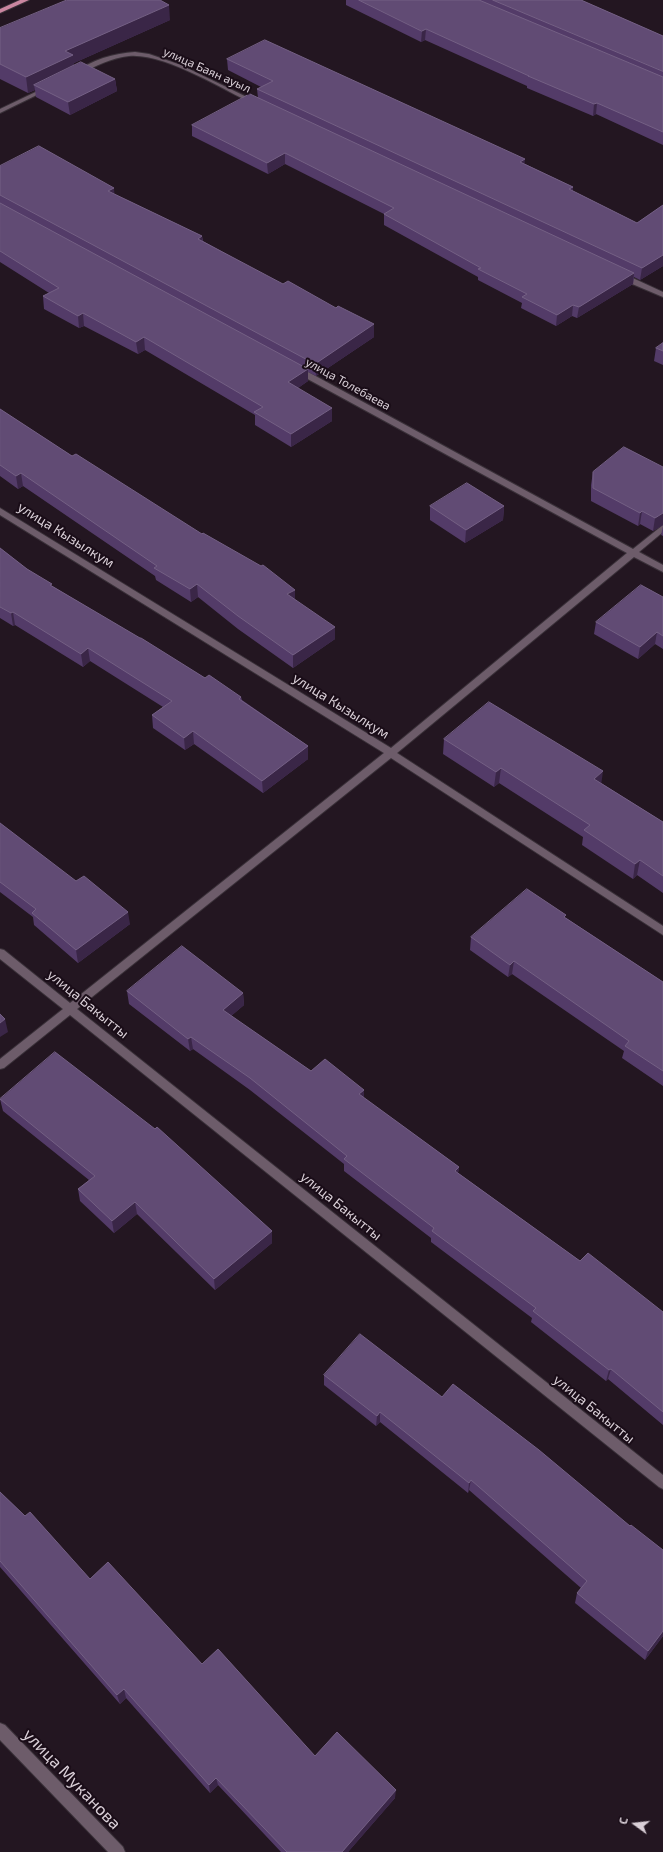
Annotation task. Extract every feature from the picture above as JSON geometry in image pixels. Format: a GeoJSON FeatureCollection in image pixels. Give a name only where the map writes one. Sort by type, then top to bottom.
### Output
{"type":"FeatureCollection","features":[{"type":"Feature","properties":{"kind":"highway"},"geometry":{"type":"LineString","coordinates":[[0,11],[26,0]]}},
{"type":"Feature","properties":{"kind":"street","name":"улица Баян ауыл"},"geometry":{"type":"LineString","coordinates":[[68,77],[110,57],[136,54],[165,61],[266,108]]}},
{"type":"Feature","properties":{"kind":"street"},"geometry":{"type":"LineString","coordinates":[[0,111],[55,84]]}},
{"type":"Feature","properties":{"kind":"street"},"geometry":{"type":"LineString","coordinates":[[612,271],[663,295]]}},
{"type":"Feature","properties":{"kind":"street","name":"улица Толебаева"},"geometry":{"type":"LineString","coordinates":[[291,366],[663,569]]}},
{"type":"Feature","properties":{"kind":"street","name":"улица Кызылкум"},"geometry":{"type":"LineString","coordinates":[[0,511],[391,753],[663,931]]}},
{"type":"Feature","properties":{"kind":"street"},"geometry":{"type":"LineString","coordinates":[[0,1065],[391,753],[663,528]]}},
{"type":"Feature","properties":{"kind":"street","name":"улица Бакытты"},"geometry":{"type":"LineString","coordinates":[[0,953],[663,1483]]}},
{"type":"Feature","properties":{"kind":"street","name":"улица Муканова"},"geometry":{"type":"LineString","coordinates":[[0,1730],[118,1852]]}},
{"type":"Feature","properties":{"kind":"building"},"geometry":{"type":"Polygon","coordinates":[[[67,0],[160,0],[169,5],[65,51],[73,55],[26,77],[0,64],[0,28],[67,0]]]}},
{"type":"Feature","properties":{"kind":"building"},"geometry":{"type":"Polygon","coordinates":[[[359,0],[479,0],[663,77],[663,132],[597,103],[594,104],[528,76],[426,29],[422,31],[359,0]]]}},
{"type":"Feature","properties":{"kind":"building"},"geometry":{"type":"Polygon","coordinates":[[[493,0],[581,0],[663,36],[663,71],[493,0]]]}},
{"type":"Feature","properties":{"kind":"building"},"geometry":{"type":"Polygon","coordinates":[[[265,40],[525,159],[520,162],[573,187],[569,189],[637,223],[663,205],[663,255],[642,268],[257,89],[273,81],[227,59],[265,40]]]}},
{"type":"Feature","properties":{"kind":"building"},"geometry":{"type":"Polygon","coordinates":[[[81,62],[115,79],[68,102],[34,85],[81,62]]]}},
{"type":"Feature","properties":{"kind":"building"},"geometry":{"type":"Polygon","coordinates":[[[250,94],[634,273],[579,307],[573,305],[557,315],[522,297],[527,294],[478,269],[481,268],[384,214],[394,208],[285,153],[267,163],[192,125],[250,94]]]}},
{"type":"Feature","properties":{"kind":"building"},"geometry":{"type":"Polygon","coordinates":[[[39,146],[114,188],[108,191],[202,236],[198,239],[283,284],[288,281],[336,308],[338,306],[374,324],[315,364],[0,195],[0,166],[39,146]]]}},
{"type":"Feature","properties":{"kind":"building"},"geometry":{"type":"Polygon","coordinates":[[[0,203],[308,369],[288,382],[332,408],[291,434],[254,412],[263,407],[144,337],[136,342],[83,313],[78,316],[43,296],[59,288],[0,251],[0,203]]]}},
{"type":"Feature","properties":{"kind":"building"},"geometry":{"type":"Polygon","coordinates":[[[663,343],[663,351],[656,348],[663,343]]]}},
{"type":"Feature","properties":{"kind":"building"},"geometry":{"type":"Polygon","coordinates":[[[0,409],[72,456],[76,454],[202,534],[203,533],[261,566],[263,565],[295,590],[287,594],[335,627],[293,655],[238,616],[197,584],[190,589],[154,568],[157,566],[21,473],[16,476],[0,465],[0,409]]]}},
{"type":"Feature","properties":{"kind":"building"},"geometry":{"type":"Polygon","coordinates":[[[624,447],[663,467],[663,513],[655,518],[642,511],[640,513],[593,488],[593,472],[624,447]]]}},
{"type":"Feature","properties":{"kind":"building"},"geometry":{"type":"Polygon","coordinates":[[[467,483],[504,506],[466,530],[430,506],[467,483]]]}},
{"type":"Feature","properties":{"kind":"building"},"geometry":{"type":"Polygon","coordinates":[[[0,548],[27,569],[52,584],[50,585],[141,638],[205,678],[209,675],[241,697],[239,699],[308,746],[262,781],[193,731],[184,738],[152,715],[172,701],[88,648],[81,654],[13,612],[11,613],[0,607],[0,548]]]}},
{"type":"Feature","properties":{"kind":"building"},"geometry":{"type":"Polygon","coordinates":[[[641,585],[663,597],[663,636],[657,632],[640,647],[596,622],[641,585]]]}},
{"type":"Feature","properties":{"kind":"building"},"geometry":{"type":"Polygon","coordinates":[[[489,702],[603,771],[594,779],[663,822],[663,876],[640,860],[635,864],[584,830],[590,825],[501,768],[496,772],[444,739],[489,702]]]}},
{"type":"Feature","properties":{"kind":"building"},"geometry":{"type":"Polygon","coordinates":[[[0,823],[76,881],[84,876],[128,912],[76,950],[32,913],[36,909],[0,882],[0,823]]]}},
{"type":"Feature","properties":{"kind":"building"},"geometry":{"type":"Polygon","coordinates":[[[527,889],[566,915],[564,917],[663,982],[663,1071],[625,1046],[629,1041],[514,961],[510,965],[471,937],[527,889]]]}},
{"type":"Feature","properties":{"kind":"building"},"geometry":{"type":"Polygon","coordinates":[[[182,946],[243,993],[223,1010],[311,1071],[325,1059],[364,1090],[359,1094],[459,1167],[455,1171],[580,1261],[588,1253],[663,1312],[663,1412],[611,1369],[609,1370],[533,1311],[536,1308],[432,1231],[434,1228],[344,1159],[347,1156],[250,1078],[191,1037],[188,1039],[127,991],[182,946]]]}},
{"type":"Feature","properties":{"kind":"building"},"geometry":{"type":"Polygon","coordinates":[[[0,1014],[5,1019],[0,1023],[0,1014]]]}},
{"type":"Feature","properties":{"kind":"building"},"geometry":{"type":"Polygon","coordinates":[[[55,1052],[155,1129],[157,1127],[272,1231],[214,1279],[135,1202],[112,1221],[78,1189],[95,1176],[0,1099],[55,1052]]]}},
{"type":"Feature","properties":{"kind":"building"},"geometry":{"type":"Polygon","coordinates":[[[360,1334],[442,1397],[453,1384],[539,1450],[630,1526],[631,1525],[663,1550],[663,1631],[648,1651],[577,1593],[587,1581],[471,1480],[469,1483],[380,1412],[377,1416],[324,1375],[360,1334]]]}},
{"type":"Feature","properties":{"kind":"building"},"geometry":{"type":"Polygon","coordinates":[[[0,1492],[25,1516],[30,1512],[90,1579],[108,1562],[202,1664],[218,1649],[315,1756],[337,1732],[396,1790],[342,1852],[287,1852],[216,1778],[209,1785],[124,1689],[117,1695],[0,1561],[0,1492]]]}}]}
